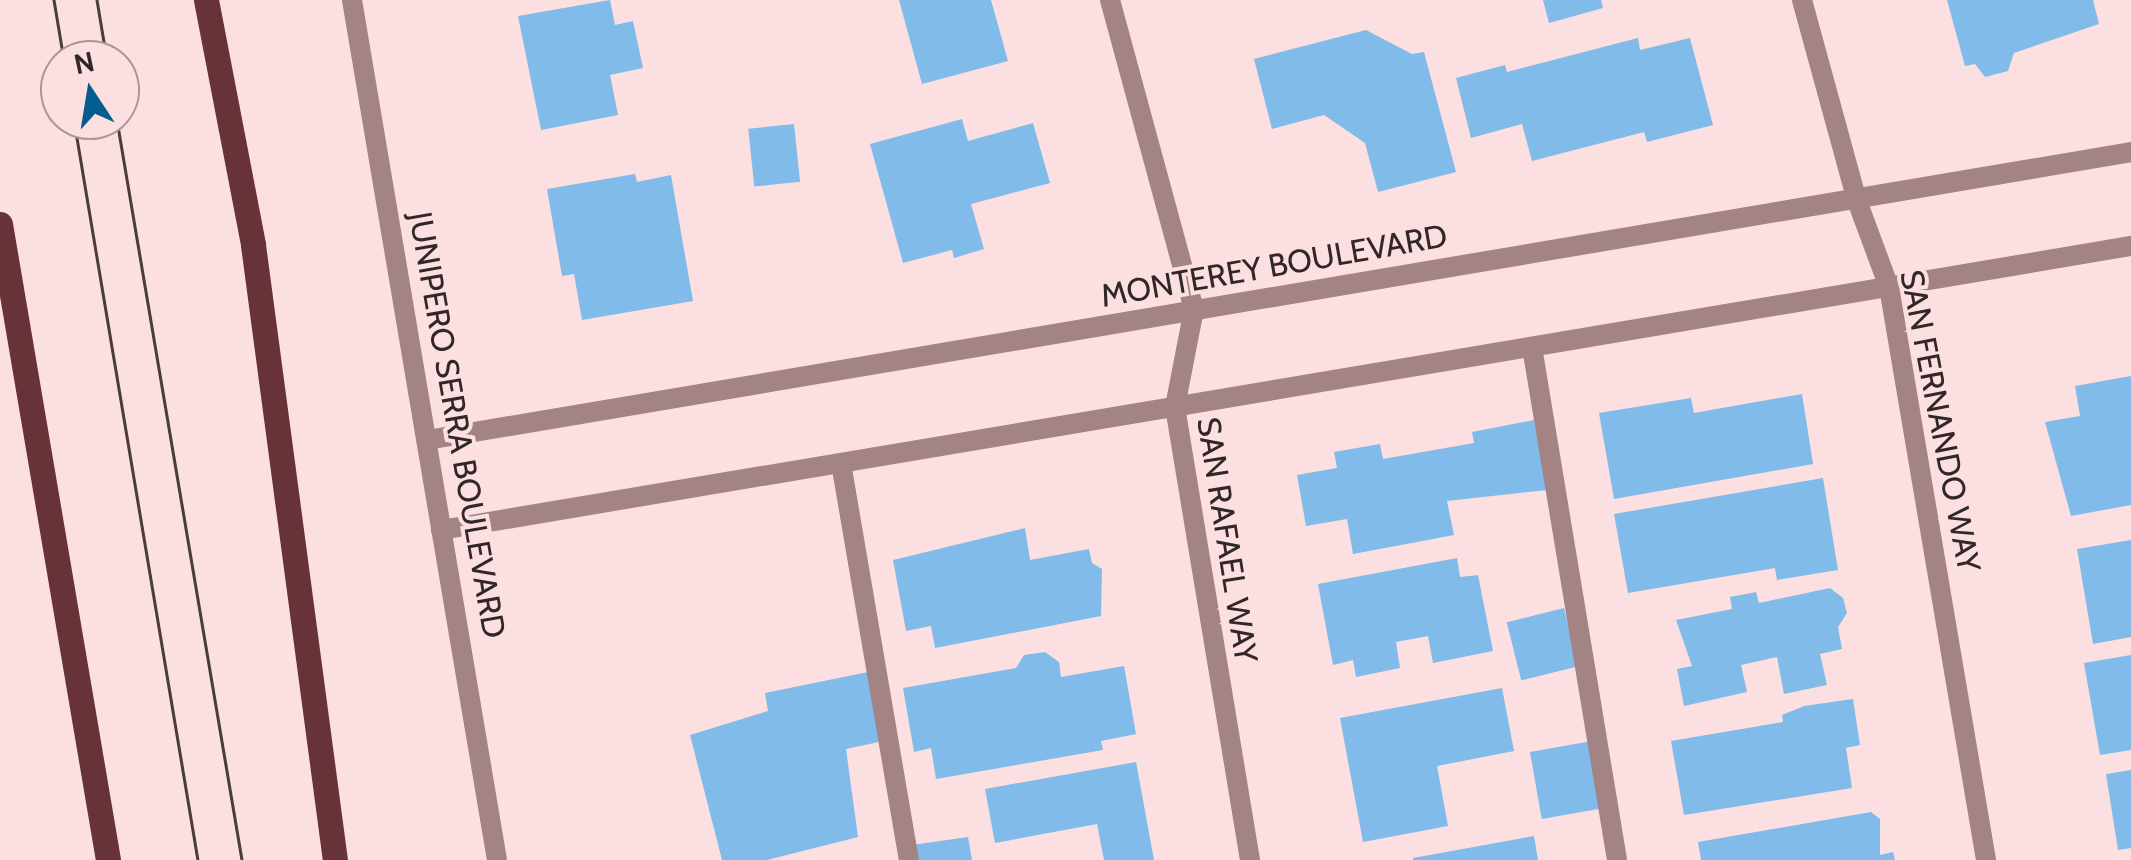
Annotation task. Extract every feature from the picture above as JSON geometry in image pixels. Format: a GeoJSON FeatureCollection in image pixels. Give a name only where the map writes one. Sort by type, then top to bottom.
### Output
{"type":"FeatureCollection","features":[{"type":"Feature","properties":{"kind":"main road"},"geometry":{"type":"LineString","coordinates":[[206,0],[254,245],[335,860]]}},
{"type":"Feature","properties":{"kind":"main road"},"geometry":{"type":"LineString","coordinates":[[0,224],[108,860]]}},
{"type":"Feature","properties":{"kind":"street","name":"JUNIPERO SERRA BOULEVARD"},"geometry":{"type":"LineString","coordinates":[[352,0],[497,860]]}},
{"type":"Feature","properties":{"kind":"street","name":"SAN RAFAEL WAY"},"geometry":{"type":"LineString","coordinates":[[1110,0],[1194,309],[1174,407],[1250,860]]}},
{"type":"Feature","properties":{"kind":"street","name":"SAN FERNANDO WAY"},"geometry":{"type":"LineString","coordinates":[[1802,0],[1856,198],[1889,287],[1986,860]]}},
{"type":"Feature","properties":{"kind":"street","name":"MONTEREY BOULEVARD"},"geometry":{"type":"LineString","coordinates":[[427,440],[2131,152]]}},
{"type":"Feature","properties":{"kind":"street"},"geometry":{"type":"LineString","coordinates":[[441,530],[2131,246]]}},
{"type":"Feature","properties":{"kind":"street"},"geometry":{"type":"LineString","coordinates":[[1532,347],[1616,860]]}},
{"type":"Feature","properties":{"kind":"street"},"geometry":{"type":"LineString","coordinates":[[841,463],[909,860]]}},
{"type":"Feature","properties":{"kind":"building"},"geometry":{"type":"Polygon","coordinates":[[[610,0],[615,25],[633,21],[643,68],[610,75],[618,115],[541,130],[518,16],[610,0]]]}},
{"type":"Feature","properties":{"kind":"building"},"geometry":{"type":"Polygon","coordinates":[[[899,0],[991,0],[1008,61],[922,84],[899,0]]]}},
{"type":"Feature","properties":{"kind":"building"},"geometry":{"type":"Polygon","coordinates":[[[1543,0],[1601,0],[1603,8],[1549,23],[1543,0]]]}},
{"type":"Feature","properties":{"kind":"building"},"geometry":{"type":"Polygon","coordinates":[[[1947,0],[2093,0],[2099,24],[2014,53],[2008,71],[1985,77],[1975,64],[1965,66],[1947,0]]]}},
{"type":"Feature","properties":{"kind":"building"},"geometry":{"type":"Polygon","coordinates":[[[1366,30],[1412,54],[1424,52],[1456,172],[1378,192],[1365,143],[1324,115],[1272,129],[1254,59],[1366,30]]]}},
{"type":"Feature","properties":{"kind":"building"},"geometry":{"type":"Polygon","coordinates":[[[1638,38],[1640,50],[1690,38],[1713,125],[1647,142],[1644,132],[1532,161],[1522,124],[1471,138],[1456,78],[1505,65],[1507,72],[1638,38]]]}},
{"type":"Feature","properties":{"kind":"building"},"geometry":{"type":"Polygon","coordinates":[[[962,119],[968,141],[1033,123],[1050,183],[971,204],[984,249],[954,258],[952,250],[903,263],[870,144],[962,119]]]}},
{"type":"Feature","properties":{"kind":"building"},"geometry":{"type":"Polygon","coordinates":[[[794,124],[800,182],[754,186],[748,129],[794,124]]]}},
{"type":"Feature","properties":{"kind":"building"},"geometry":{"type":"Polygon","coordinates":[[[635,174],[637,182],[671,175],[693,301],[582,320],[574,274],[562,276],[547,189],[635,174]]]}},
{"type":"Feature","properties":{"kind":"building"},"geometry":{"type":"Polygon","coordinates":[[[2131,376],[2131,505],[2071,516],[2045,422],[2080,416],[2075,386],[2131,376]]]}},
{"type":"Feature","properties":{"kind":"building"},"geometry":{"type":"Polygon","coordinates":[[[1802,394],[1813,464],[1614,499],[1599,413],[1691,398],[1694,413],[1802,394]]]}},
{"type":"Feature","properties":{"kind":"building"},"geometry":{"type":"Polygon","coordinates":[[[1534,420],[1547,490],[1447,501],[1454,535],[1353,554],[1347,519],[1306,526],[1297,475],[1337,468],[1334,452],[1380,444],[1383,459],[1474,443],[1472,432],[1534,420]]]}},
{"type":"Feature","properties":{"kind":"building"},"geometry":{"type":"Polygon","coordinates":[[[1823,478],[1838,570],[1777,580],[1775,568],[1628,593],[1614,514],[1823,478]]]}},
{"type":"Feature","properties":{"kind":"building"},"geometry":{"type":"Polygon","coordinates":[[[1025,528],[1030,560],[1089,549],[1092,563],[1102,569],[1101,616],[935,648],[931,626],[906,631],[893,560],[1025,528]]]}},
{"type":"Feature","properties":{"kind":"building"},"geometry":{"type":"Polygon","coordinates":[[[2131,540],[2131,637],[2093,644],[2077,549],[2131,540]]]}},
{"type":"Feature","properties":{"kind":"building"},"geometry":{"type":"Polygon","coordinates":[[[1457,558],[1460,577],[1478,575],[1493,651],[1433,663],[1428,636],[1396,642],[1400,668],[1356,677],[1353,660],[1333,665],[1318,584],[1457,558]]]}},
{"type":"Feature","properties":{"kind":"building"},"geometry":{"type":"Polygon","coordinates":[[[1830,588],[1843,598],[1847,613],[1838,627],[1842,649],[1820,654],[1827,685],[1784,694],[1777,657],[1741,665],[1747,692],[1684,706],[1677,669],[1692,666],[1676,620],[1732,609],[1730,597],[1756,592],[1759,603],[1830,588]]]}},
{"type":"Feature","properties":{"kind":"building"},"geometry":{"type":"Polygon","coordinates":[[[1564,608],[1579,666],[1521,680],[1507,622],[1564,608]]]}},
{"type":"Feature","properties":{"kind":"building"},"geometry":{"type":"Polygon","coordinates":[[[1045,652],[1059,662],[1061,677],[1124,666],[1136,734],[1101,741],[1103,750],[936,779],[931,748],[914,752],[903,688],[1016,668],[1024,655],[1045,652]]]}},
{"type":"Feature","properties":{"kind":"building"},"geometry":{"type":"Polygon","coordinates":[[[2131,655],[2131,750],[2100,755],[2084,663],[2131,655]]]}},
{"type":"Feature","properties":{"kind":"building"},"geometry":{"type":"Polygon","coordinates":[[[873,671],[888,740],[846,749],[858,837],[767,860],[722,860],[690,735],[768,711],[765,693],[873,671]]]}},
{"type":"Feature","properties":{"kind":"building"},"geometry":{"type":"Polygon","coordinates":[[[1502,688],[1514,751],[1437,766],[1448,826],[1363,842],[1340,718],[1502,688]]]}},
{"type":"Feature","properties":{"kind":"building"},"geometry":{"type":"Polygon","coordinates":[[[1853,699],[1860,745],[1846,748],[1852,788],[1684,815],[1671,741],[1783,722],[1782,715],[1804,706],[1853,699]]]}},
{"type":"Feature","properties":{"kind":"building"},"geometry":{"type":"Polygon","coordinates":[[[1592,741],[1604,808],[1542,819],[1530,752],[1592,741]]]}},
{"type":"Feature","properties":{"kind":"building"},"geometry":{"type":"Polygon","coordinates":[[[1136,762],[1154,860],[1104,860],[1097,824],[995,843],[985,789],[1136,762]]]}},
{"type":"Feature","properties":{"kind":"building"},"geometry":{"type":"Polygon","coordinates":[[[2131,770],[2131,848],[2118,850],[2106,774],[2131,770]]]}},
{"type":"Feature","properties":{"kind":"building"},"geometry":{"type":"Polygon","coordinates":[[[1871,812],[1880,819],[1880,855],[1893,852],[1895,860],[1701,860],[1698,842],[1871,812]]]}},
{"type":"Feature","properties":{"kind":"building"},"geometry":{"type":"Polygon","coordinates":[[[1534,836],[1538,860],[1413,860],[1413,858],[1534,836]]]}},
{"type":"Feature","properties":{"kind":"building"},"geometry":{"type":"Polygon","coordinates":[[[968,837],[972,860],[915,860],[912,845],[968,837]]]}},
{"type":"Feature","properties":{"kind":"tram line"},"geometry":{"type":"LineString","coordinates":[[54,0],[61,40]]}},
{"type":"Feature","properties":{"kind":"tram line"},"geometry":{"type":"LineString","coordinates":[[97,0],[104,40]]}},
{"type":"Feature","properties":{"kind":"tram line"},"geometry":{"type":"LineString","coordinates":[[77,140],[198,860]]}},
{"type":"Feature","properties":{"kind":"tram line"},"geometry":{"type":"LineString","coordinates":[[120,140],[242,860]]}}]}
